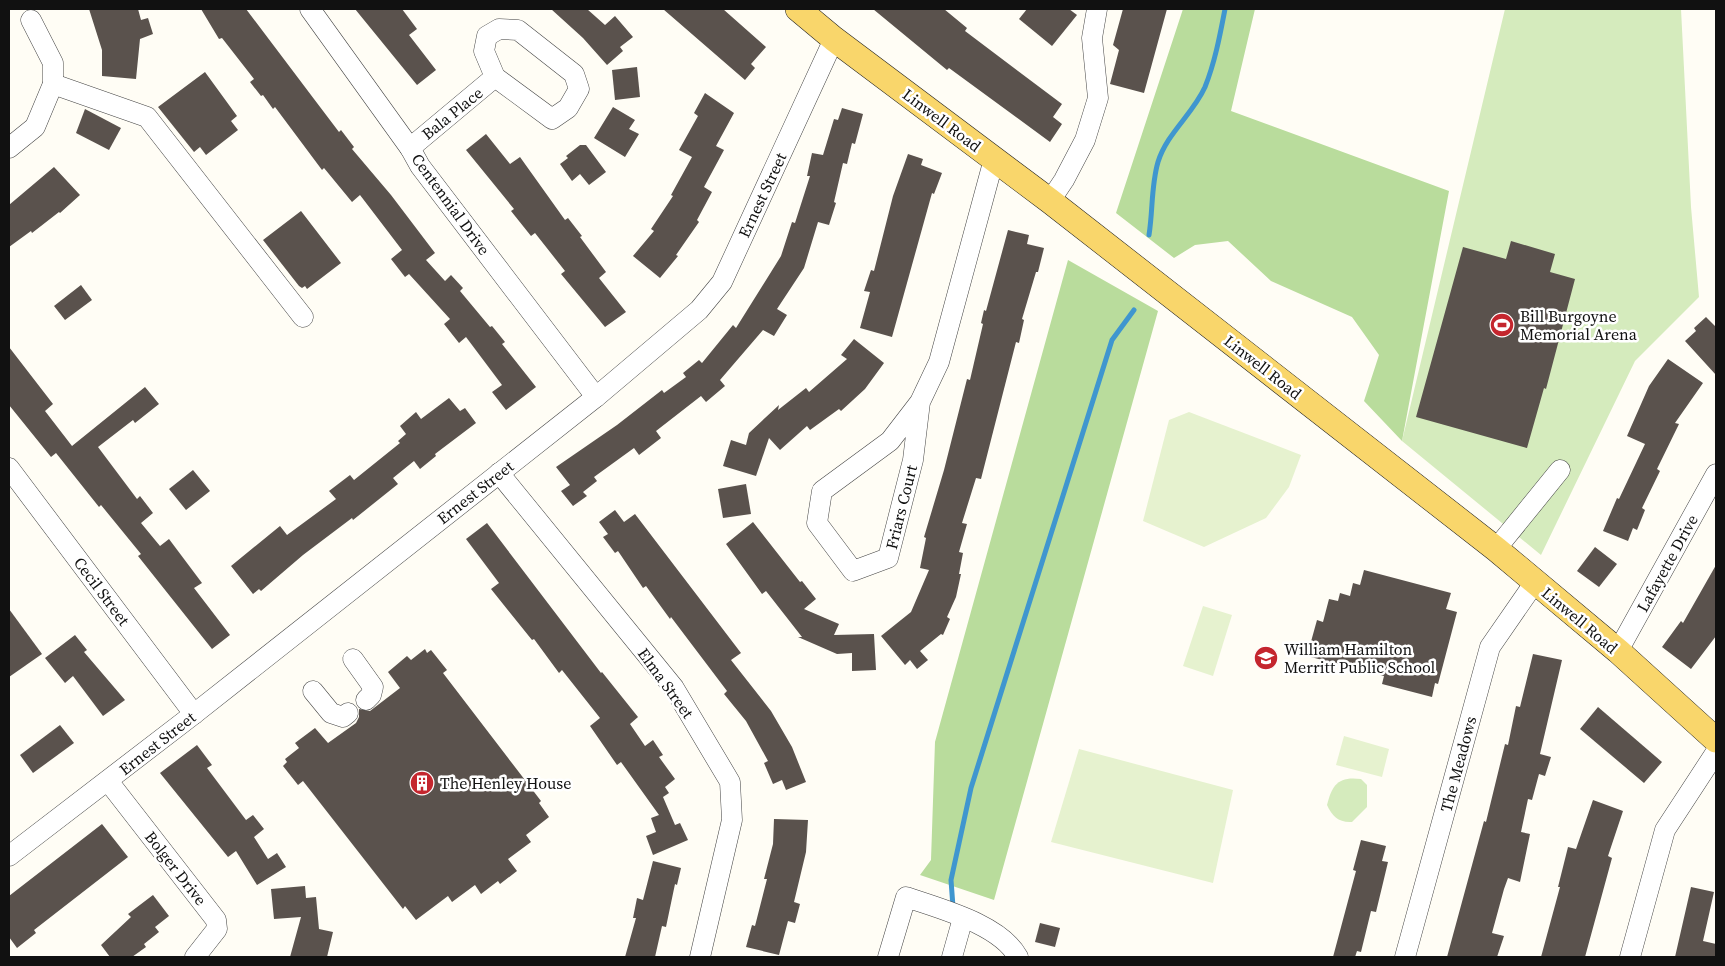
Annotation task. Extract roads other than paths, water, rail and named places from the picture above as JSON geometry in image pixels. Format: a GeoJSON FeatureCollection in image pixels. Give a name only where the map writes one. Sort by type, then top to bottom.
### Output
{"type":"FeatureCollection","features":[{"type":"Feature","properties":{"kind":"main road","name":"Linwell Road"},"geometry":{"type":"LineString","coordinates":[[798,9],[834,39],[1050,201],[1496,548],[1618,651],[1716,740]]}},
{"type":"Feature","properties":{"kind":"street","name":"Centennial Drive"},"geometry":{"type":"LineString","coordinates":[[310,9],[410,148],[420,166],[596,397]]}},
{"type":"Feature","properties":{"kind":"street"},"geometry":{"type":"LineString","coordinates":[[1050,201],[1064,180],[1085,140],[1098,98],[1092,38],[1096,9]]}},
{"type":"Feature","properties":{"kind":"street"},"geometry":{"type":"LineString","coordinates":[[9,148],[35,127],[53,84],[53,64],[31,20]]}},
{"type":"Feature","properties":{"kind":"street","name":"Bala Place"},"geometry":{"type":"LineString","coordinates":[[500,29],[518,30],[574,74],[579,89],[568,108],[552,119],[495,77],[484,52],[487,36],[500,29]]}},
{"type":"Feature","properties":{"kind":"street","name":"Ernest Street"},"geometry":{"type":"LineString","coordinates":[[9,856],[194,714],[499,474],[596,397],[698,310],[722,282],[834,39]]}},
{"type":"Feature","properties":{"kind":"street","name":"Bala Place"},"geometry":{"type":"LineString","coordinates":[[410,148],[495,77]]}},
{"type":"Feature","properties":{"kind":"street"},"geometry":{"type":"LineString","coordinates":[[53,84],[147,117],[302,317]]}},
{"type":"Feature","properties":{"kind":"street","name":"Friars Court"},"geometry":{"type":"LineString","coordinates":[[920,402],[914,460],[888,558],[853,571],[817,523],[822,491],[890,441],[920,402],[939,362],[994,159]]}},
{"type":"Feature","properties":{"kind":"street","name":"Cecil Street"},"geometry":{"type":"LineString","coordinates":[[9,468],[194,714]]}},
{"type":"Feature","properties":{"kind":"street"},"geometry":{"type":"LineString","coordinates":[[1496,548],[1560,470]]}},
{"type":"Feature","properties":{"kind":"street","name":"Elma Street"},"geometry":{"type":"LineString","coordinates":[[499,474],[674,688],[730,782],[732,820],[700,957]]}},
{"type":"Feature","properties":{"kind":"street","name":"Lafayette Drive"},"geometry":{"type":"LineString","coordinates":[[1618,651],[1716,474]]}},
{"type":"Feature","properties":{"kind":"street","name":"The Meadows"},"geometry":{"type":"LineString","coordinates":[[1406,957],[1490,647],[1535,582]]}},
{"type":"Feature","properties":{"kind":"street"},"geometry":{"type":"LineString","coordinates":[[353,660],[373,687],[371,696],[366,700]]}},
{"type":"Feature","properties":{"kind":"street"},"geometry":{"type":"LineString","coordinates":[[313,691],[331,713],[343,717],[348,713]]}},
{"type":"Feature","properties":{"kind":"street"},"geometry":{"type":"LineString","coordinates":[[1630,957],[1665,830],[1716,752]]}},
{"type":"Feature","properties":{"kind":"street","name":"Bolger Drive"},"geometry":{"type":"LineString","coordinates":[[108,781],[216,920],[217,929],[195,957]]}},
{"type":"Feature","properties":{"kind":"street"},"geometry":{"type":"LineString","coordinates":[[888,957],[906,896],[963,918],[998,935],[1010,944],[1018,957]]}},
{"type":"Feature","properties":{"kind":"street"},"geometry":{"type":"LineString","coordinates":[[952,957],[963,918]]}},
{"type":"Feature","properties":{"kind":"waterway"},"geometry":{"type":"LineString","coordinates":[[1149,235],[1154,180],[1158,162],[1167,142],[1200,97],[1209,78],[1225,9]]}},
{"type":"Feature","properties":{"kind":"waterway"},"geometry":{"type":"LineString","coordinates":[[953,907],[951,880],[971,788],[1112,340],[1134,310]]}},
{"type":"Feature","properties":{"kind":"place","name":"Bill Burgoyne Memorial Arena"},"geometry":{"type":"Point","coordinates":[1502,325]}},
{"type":"Feature","properties":{"kind":"place","name":"William Hamilton Merritt Public School"},"geometry":{"type":"Point","coordinates":[1266,658]}},
{"type":"Feature","properties":{"kind":"place","name":"The Henley House"},"geometry":{"type":"Point","coordinates":[422,783]}}]}
